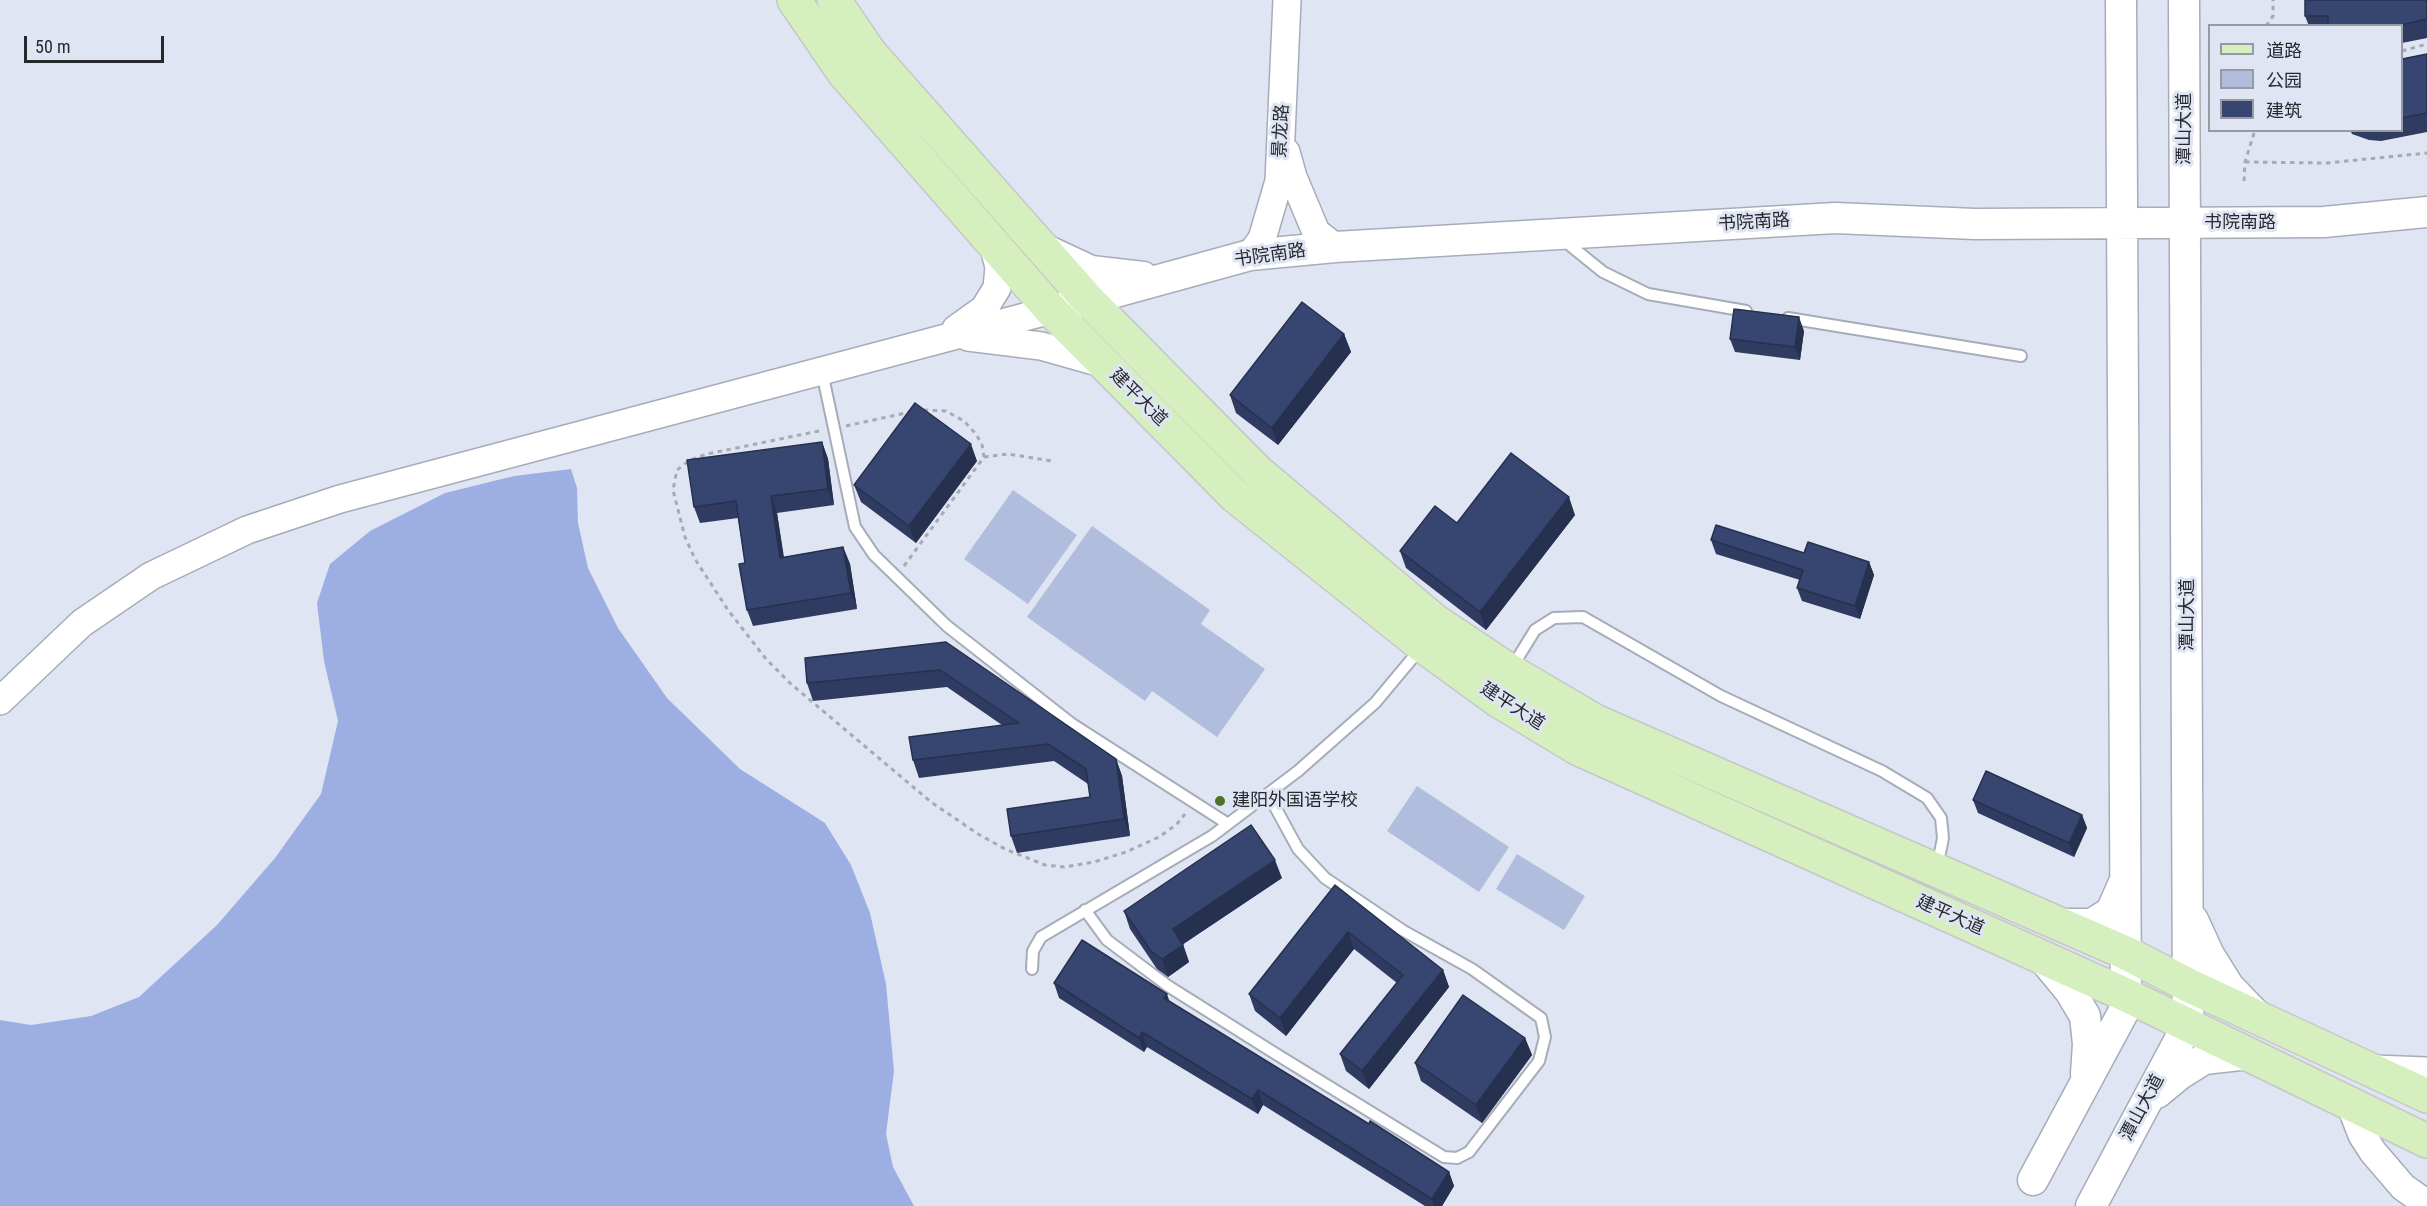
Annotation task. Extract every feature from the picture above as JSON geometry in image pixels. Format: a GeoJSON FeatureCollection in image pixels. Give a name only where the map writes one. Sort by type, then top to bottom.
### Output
{"type":"FeatureCollection","features":[{"type":"Feature","properties":{"kind":"main road","name":"建平大道"},"geometry":{"type":"LineString","coordinates":[[794,0],[844,73],[1051,310],[1235,496],[1423,646],[1496,699],[1578,749],[2126,995],[2427,1142]]}},
{"type":"Feature","properties":{"kind":"main road","name":"建平大道"},"geometry":{"type":"LineString","coordinates":[[834,0],[870,53],[1088,300],[1257,471],[1435,621],[1510,671],[1595,721],[2126,953],[2190,986],[2427,1096]]}},
{"type":"Feature","properties":{"kind":"main road"},"geometry":{"type":"LineString","coordinates":[[2033,1180],[2126,1007],[2121,0]]}},
{"type":"Feature","properties":{"kind":"main road","name":"潭山大道"},"geometry":{"type":"LineString","coordinates":[[2091,1206],[2188,1024],[2190,912],[2184,0]]}},
{"type":"Feature","properties":{"kind":"main road"},"geometry":{"type":"LineString","coordinates":[[2185,214],[2427,193]]}},
{"type":"Feature","properties":{"kind":"main road","name":"书院南路"},"geometry":{"type":"LineString","coordinates":[[1051,310],[1250,255],[1335,247],[1973,208],[2123,215],[2185,214],[2324,222],[2427,212]]}},
{"type":"Feature","properties":{"kind":"main road"},"geometry":{"type":"LineString","coordinates":[[1040,246],[1075,266],[1091,271],[1121,277],[1167,279]]}},
{"type":"Feature","properties":{"kind":"main road"},"geometry":{"type":"LineString","coordinates":[[1143,356],[1125,326],[1128,308],[1148,289],[1167,279]]}},
{"type":"Feature","properties":{"kind":"main road"},"geometry":{"type":"LineString","coordinates":[[2059,924],[2092,924],[2111,912],[2126,878]]}},
{"type":"Feature","properties":{"kind":"main road"},"geometry":{"type":"LineString","coordinates":[[2190,912],[2209,955],[2229,987],[2257,1017]]}},
{"type":"Feature","properties":{"kind":"main road"},"geometry":{"type":"LineString","coordinates":[[2042,957],[2070,991],[2085,1016],[2088,1044],[2085,1082]]}},
{"type":"Feature","properties":{"kind":"main road"},"geometry":{"type":"LineString","coordinates":[[2146,1103],[2180,1074],[2204,1059],[2249,1054]]}},
{"type":"Feature","properties":{"kind":"street","name":"景龙路"},"geometry":{"type":"LineString","coordinates":[[1250,255],[1263,238],[1279,181],[1283,138],[1287,0]]}},
{"type":"Feature","properties":{"kind":"street"},"geometry":{"type":"LineString","coordinates":[[1283,138],[1293,177],[1316,232],[1335,247]]}},
{"type":"Feature","properties":{"kind":"street"},"geometry":{"type":"LineString","coordinates":[[943,336],[966,323],[992,300],[997,288],[999,267],[993,244]]}},
{"type":"Feature","properties":{"kind":"street"},"geometry":{"type":"LineString","coordinates":[[0,701],[82,623],[151,576],[247,530],[340,499],[822,372],[943,336],[1051,310]]}},
{"type":"Feature","properties":{"kind":"street"},"geometry":{"type":"LineString","coordinates":[[943,336],[982,338],[1041,346],[1105,364]]}},
{"type":"Feature","properties":{"kind":"street"},"geometry":{"type":"LineString","coordinates":[[2372,1069],[2427,1071]]}},
{"type":"Feature","properties":{"kind":"street"},"geometry":{"type":"LineString","coordinates":[[2350,1104],[2362,1135],[2373,1152],[2403,1187],[2427,1204]]}},
{"type":"Feature","properties":{"kind":"lane"},"geometry":{"type":"LineString","coordinates":[[1556,234],[1604,272],[1648,294],[2021,356]]}},
{"type":"Feature","properties":{"kind":"lane"},"geometry":{"type":"LineString","coordinates":[[822,372],[832,429],[855,527],[874,555],[947,627],[1072,724],[1228,824]]}},
{"type":"Feature","properties":{"kind":"lane"},"geometry":{"type":"LineString","coordinates":[[1510,671],[1535,630],[1554,618],[1583,617],[1721,696],[1882,771],[1927,798],[1941,818],[1943,838],[1940,853],[1932,868]]}},
{"type":"Feature","properties":{"kind":"lane"},"geometry":{"type":"LineString","coordinates":[[1032,969],[1033,951],[1041,937],[1212,836],[1268,794],[1317,756],[1376,703],[1423,646]]}},
{"type":"Feature","properties":{"kind":"lane"},"geometry":{"type":"LineString","coordinates":[[1085,910],[1107,940],[1168,986],[1275,1054],[1444,1157],[1457,1158],[1469,1152],[1539,1061],[1545,1037],[1540,1018],[1472,969],[1402,930],[1325,878],[1298,849],[1268,794]]}},
{"type":"Feature","properties":{"kind":"path"},"geometry":{"type":"LineString","coordinates":[[2267,24],[2273,16],[2273,0]]}},
{"type":"Feature","properties":{"kind":"path"},"geometry":{"type":"LineString","coordinates":[[2403,51],[2427,44]]}},
{"type":"Feature","properties":{"kind":"path"},"geometry":{"type":"LineString","coordinates":[[2244,182],[2245,162],[2253,132]]}},
{"type":"Feature","properties":{"kind":"path"},"geometry":{"type":"LineString","coordinates":[[2245,162],[2327,164],[2427,153]]}},
{"type":"Feature","properties":{"kind":"path"},"geometry":{"type":"LineString","coordinates":[[896,577],[984,457],[982,445],[976,434],[964,421],[946,411],[903,413],[707,454],[681,465],[674,476],[673,490],[677,513],[695,560],[728,610],[766,659],[790,684],[931,802],[978,834],[1005,849],[1045,865],[1074,865],[1126,852],[1176,825],[1192,803]]}},
{"type":"Feature","properties":{"kind":"path"},"geometry":{"type":"LineString","coordinates":[[984,457],[1008,454],[1052,462]]}},
{"type":"Feature","properties":{"kind":"green space"},"geometry":{"type":"Polygon","coordinates":[[[1013,490],[1077,535],[1028,604],[964,559],[1013,490]]]}},
{"type":"Feature","properties":{"kind":"green space"},"geometry":{"type":"Polygon","coordinates":[[[1092,526],[1210,610],[1201,624],[1265,669],[1217,737],[1152,691],[1145,701],[1027,617],[1092,526]]]}},
{"type":"Feature","properties":{"kind":"green space"},"geometry":{"type":"Polygon","coordinates":[[[1417,786],[1509,847],[1479,892],[1387,831],[1417,786]]]}},
{"type":"Feature","properties":{"kind":"green space"},"geometry":{"type":"Polygon","coordinates":[[[1517,854],[1585,896],[1564,930],[1496,889],[1517,854]]]}},
{"type":"Feature","properties":{"kind":"shaded area"},"geometry":{"type":"Polygon","coordinates":[[[571,469],[577,488],[578,523],[588,568],[618,628],[667,698],[740,769],[825,823],[851,865],[870,913],[886,984],[894,1071],[886,1134],[893,1167],[914,1206],[0,1206],[0,1020],[31,1025],[91,1016],[139,997],[217,925],[275,858],[321,794],[338,721],[324,661],[317,603],[330,564],[370,531],[445,493],[514,476],[571,469]]]}},
{"type":"Feature","properties":{"kind":"building"},"geometry":{"type":"Polygon","coordinates":[[[2305,0],[2427,0],[2427,19],[2403,24],[2328,24],[2328,16],[2305,16],[2305,0]]]}},
{"type":"Feature","properties":{"kind":"building"},"geometry":{"type":"Polygon","coordinates":[[[2427,54],[2427,113],[2403,118],[2403,59],[2427,54]]]}},
{"type":"Feature","properties":{"kind":"building"},"geometry":{"type":"Polygon","coordinates":[[[1302,302],[1344,334],[1272,428],[1230,395],[1302,302]]]}},
{"type":"Feature","properties":{"kind":"building"},"geometry":{"type":"Polygon","coordinates":[[[1734,309],[1799,317],[1795,347],[1730,339],[1734,309]]]}},
{"type":"Feature","properties":{"kind":"building"},"geometry":{"type":"Polygon","coordinates":[[[915,403],[971,444],[909,526],[854,485],[915,403]]]}},
{"type":"Feature","properties":{"kind":"building"},"geometry":{"type":"Polygon","coordinates":[[[822,442],[828,489],[771,496],[780,558],[843,547],[851,593],[747,610],[739,564],[745,563],[736,501],[694,507],[687,460],[822,442]]]}},
{"type":"Feature","properties":{"kind":"building"},"geometry":{"type":"Polygon","coordinates":[[[1511,453],[1569,497],[1480,612],[1400,551],[1435,506],[1457,523],[1511,453]]]}},
{"type":"Feature","properties":{"kind":"building"},"geometry":{"type":"Polygon","coordinates":[[[1716,525],[1804,553],[1808,542],[1869,562],[1855,606],[1797,588],[1803,570],[1711,540],[1716,525]]]}},
{"type":"Feature","properties":{"kind":"building"},"geometry":{"type":"Polygon","coordinates":[[[946,642],[1116,759],[1124,819],[1011,836],[1007,809],[1090,797],[1086,769],[1048,744],[913,760],[909,737],[1019,723],[940,670],[807,683],[805,658],[946,642]]]}},
{"type":"Feature","properties":{"kind":"building"},"geometry":{"type":"Polygon","coordinates":[[[1986,771],[2082,815],[2069,843],[1973,800],[1986,771]]]}},
{"type":"Feature","properties":{"kind":"building"},"geometry":{"type":"Polygon","coordinates":[[[1251,825],[1275,860],[1173,929],[1183,945],[1162,959],[1151,951],[1124,911],[1251,825]]]}},
{"type":"Feature","properties":{"kind":"building"},"geometry":{"type":"Polygon","coordinates":[[[1335,885],[1443,970],[1362,1071],[1340,1054],[1403,975],[1348,932],[1280,1018],[1249,994],[1335,885]]]}},
{"type":"Feature","properties":{"kind":"building"},"geometry":{"type":"Polygon","coordinates":[[[1082,940],[1167,994],[1164,998],[1369,1124],[1370,1121],[1449,1172],[1432,1199],[1258,1090],[1252,1099],[1142,1032],[1139,1038],[1054,983],[1082,940]]]}},
{"type":"Feature","properties":{"kind":"building"},"geometry":{"type":"Polygon","coordinates":[[[1463,995],[1525,1038],[1476,1105],[1415,1063],[1463,995]]]}},
{"type":"Feature","properties":{"kind":"place","name":"建阳外国语学校"},"geometry":{"type":"Point","coordinates":[1220,801]}}]}
